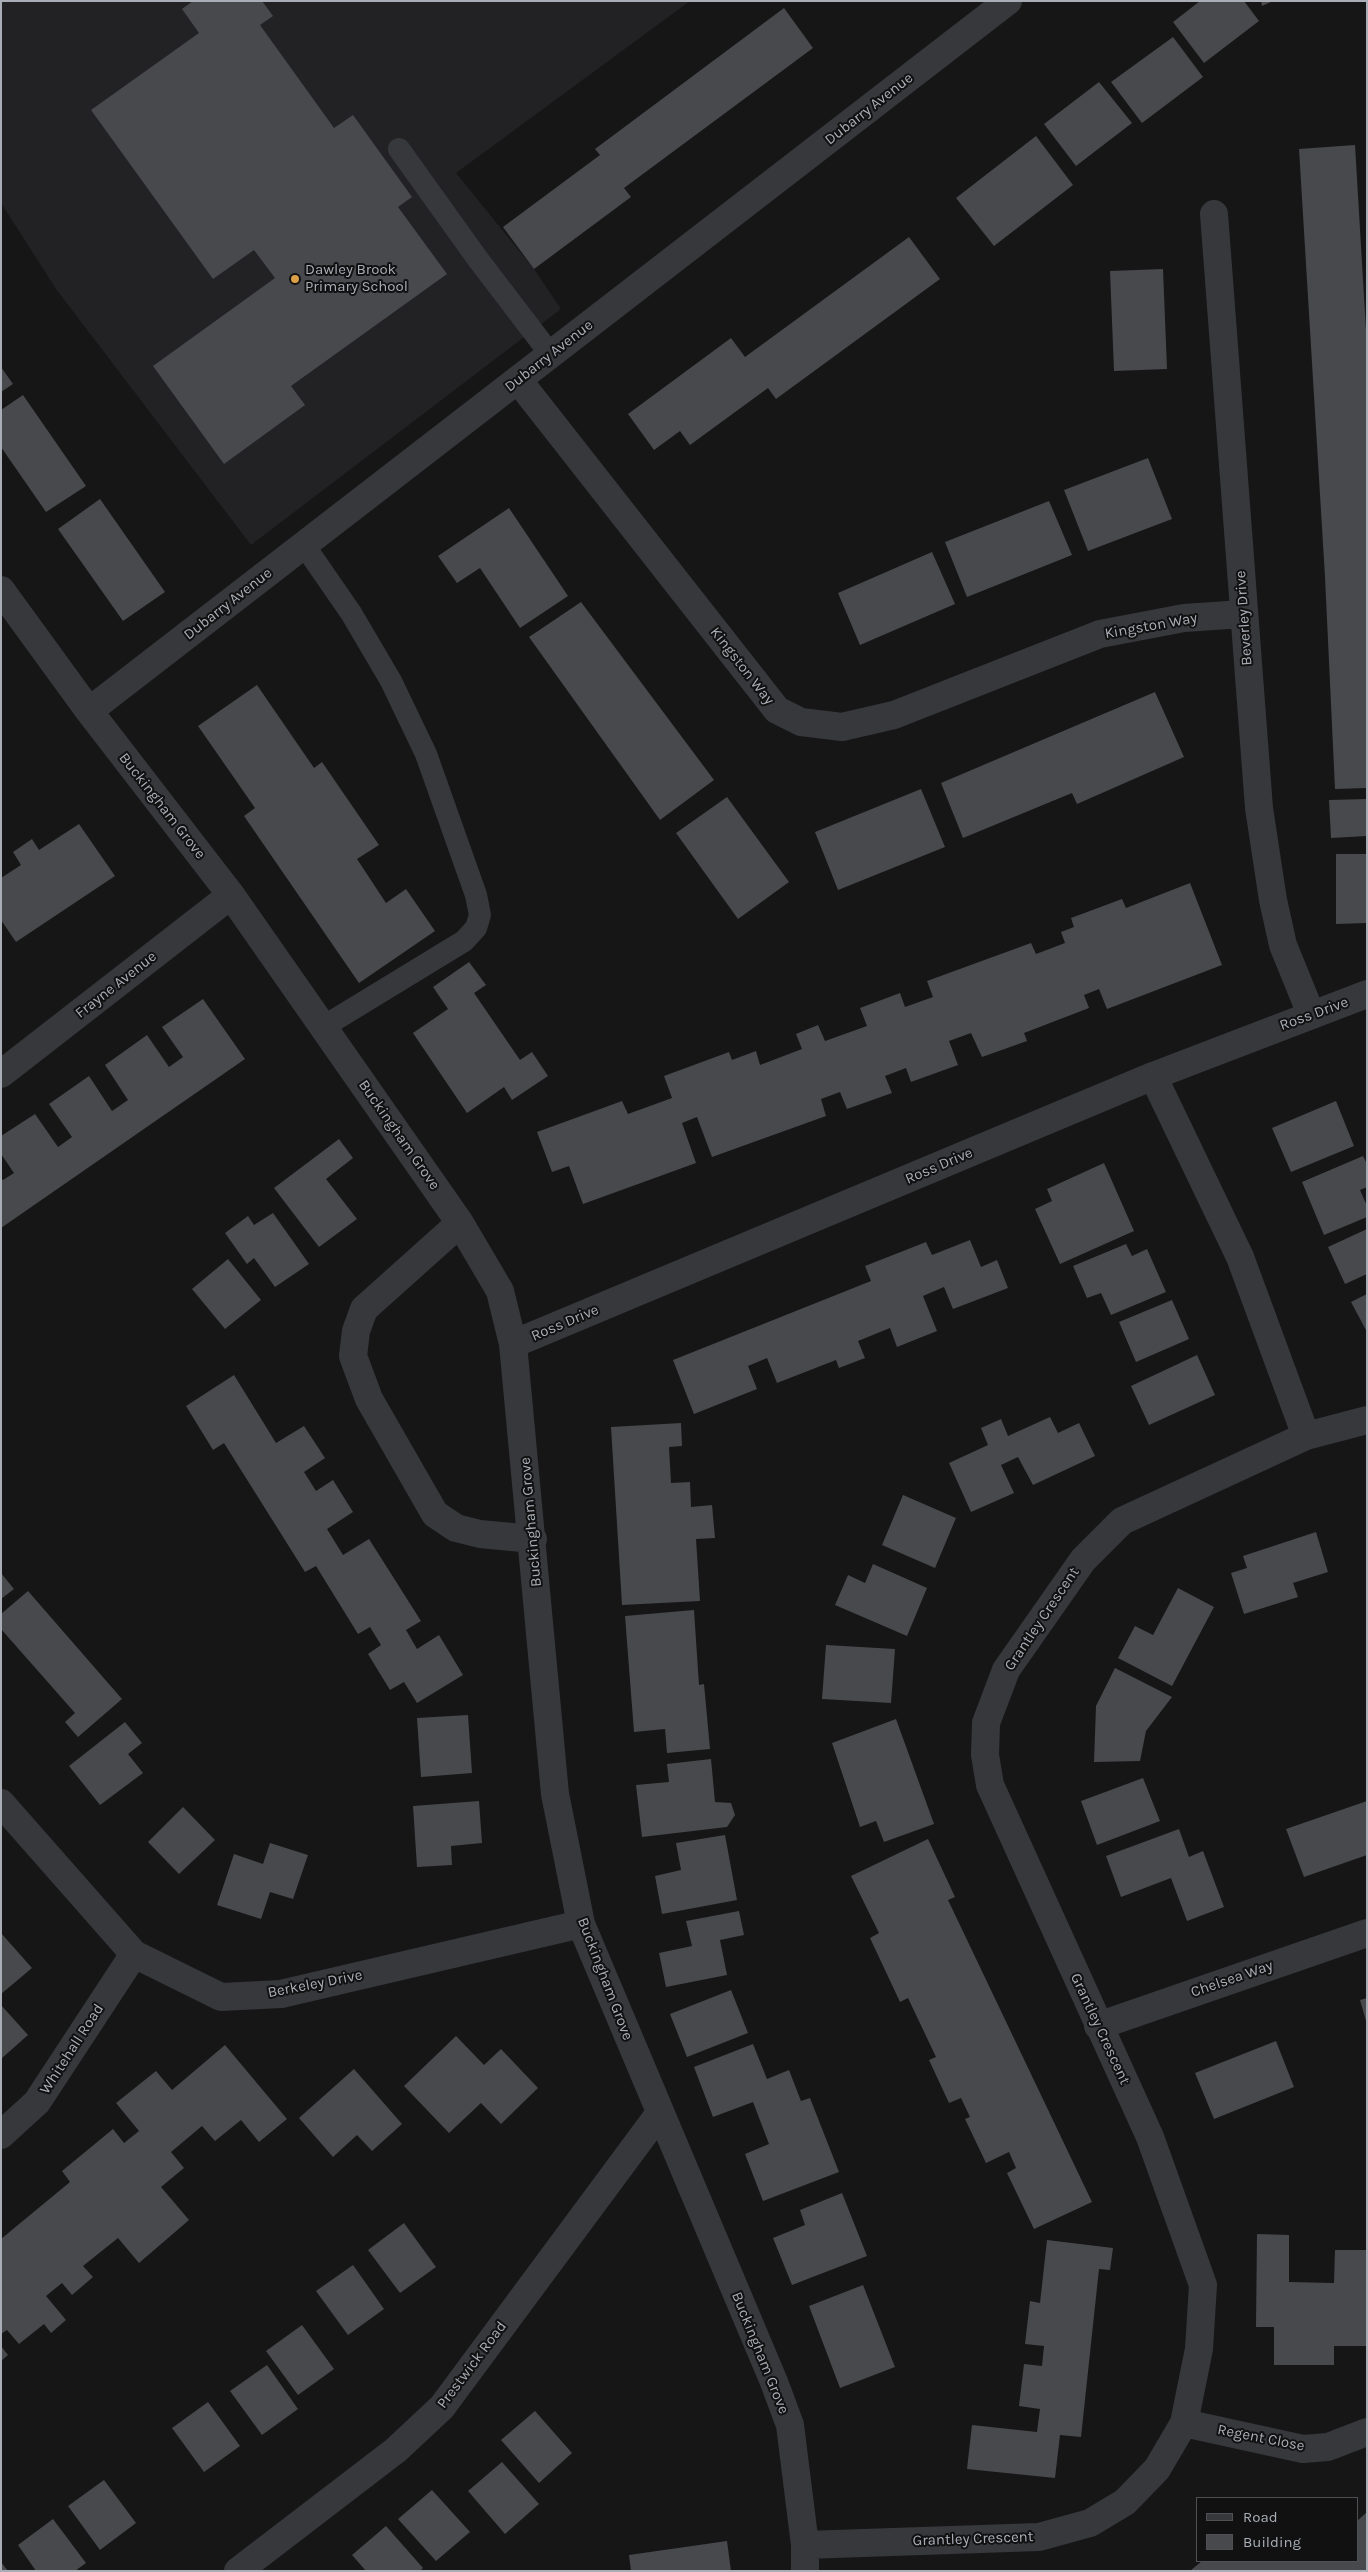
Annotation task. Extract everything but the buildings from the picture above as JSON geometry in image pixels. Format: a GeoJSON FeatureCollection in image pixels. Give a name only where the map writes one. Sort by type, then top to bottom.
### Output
{"type":"FeatureCollection","features":[{"type":"Feature","properties":{"kind":"street","name":"Dubarry Avenue"},"geometry":{"type":"LineString","coordinates":[[89,711],[1008,1]]}},
{"type":"Feature","properties":{"kind":"street","name":"Beverley Drive"},"geometry":{"type":"LineString","coordinates":[[1214,214],[1259,808],[1273,900],[1283,945],[1311,1014]]}},
{"type":"Feature","properties":{"kind":"street","name":"Kingston Way"},"geometry":{"type":"LineString","coordinates":[[518,380],[777,710],[801,722],[842,726],[894,715],[1100,634],[1184,618],[1243,614]]}},
{"type":"Feature","properties":{"kind":"street","name":"Buckingham Grove"},"geometry":{"type":"LineString","coordinates":[[1,590],[89,711],[231,895],[460,1223],[500,1291],[514,1344],[555,1794],[581,1924],[790,2425],[805,2558]]}},
{"type":"Feature","properties":{"kind":"street","name":"Frayne Avenue"},"geometry":{"type":"LineString","coordinates":[[1,1074],[231,895]]}},
{"type":"Feature","properties":{"kind":"street","name":"Ross Drive"},"geometry":{"type":"LineString","coordinates":[[514,1344],[1153,1076],[1367,994]]}},
{"type":"Feature","properties":{"kind":"street"},"geometry":{"type":"LineString","coordinates":[[1153,1076],[1240,1257],[1306,1436]]}},
{"type":"Feature","properties":{"kind":"street"},"geometry":{"type":"LineString","coordinates":[[460,1223],[364,1309],[356,1331],[353,1356],[369,1398],[435,1514],[456,1528],[480,1534],[533,1539]]}},
{"type":"Feature","properties":{"kind":"street","name":"Grantley Crescent"},"geometry":{"type":"LineString","coordinates":[[805,2558],[1039,2537],[1090,2523],[1125,2502],[1157,2469],[1184,2423],[1199,2349],[1203,2285],[1150,2137],[990,1785],[985,1755],[986,1723],[1006,1670],[1083,1560],[1122,1520],[1306,1436],[1367,1420]]}},
{"type":"Feature","properties":{"kind":"street","name":"Berkeley Drive"},"geometry":{"type":"LineString","coordinates":[[1,1803],[134,1954],[221,1997],[281,1994],[581,1924]]}},
{"type":"Feature","properties":{"kind":"street","name":"Chelsea Way"},"geometry":{"type":"LineString","coordinates":[[1098,2026],[1367,1933]]}},
{"type":"Feature","properties":{"kind":"street","name":"Whitehall Road"},"geometry":{"type":"LineString","coordinates":[[1,2135],[37,2102],[134,1954]]}},
{"type":"Feature","properties":{"kind":"street","name":"Prestwick Road"},"geometry":{"type":"LineString","coordinates":[[238,2571],[396,2450],[442,2406],[659,2114]]}},
{"type":"Feature","properties":{"kind":"street","name":"Regent Close"},"geometry":{"type":"LineString","coordinates":[[1184,2423],[1303,2449],[1328,2448],[1367,2432]]}},
{"type":"Feature","properties":{"kind":"lane"},"geometry":{"type":"LineString","coordinates":[[399,149],[477,258],[551,355]]}},
{"type":"Feature","properties":{"kind":"lane"},"geometry":{"type":"LineString","coordinates":[[304,545],[351,612],[391,681],[426,754],[476,895],[480,915],[476,928],[464,941],[323,1028]]}},
{"type":"Feature","properties":{"kind":"shaded area","name":"Dawley Brook Primary School"},"geometry":{"type":"Polygon","coordinates":[[[1,1],[690,1],[456,173],[534,269],[561,309],[251,545],[56,289],[1,203],[1,1]]]}},
{"type":"Feature","properties":{"kind":"place","name":"Dawley Brook Primary School"},"geometry":{"type":"Point","coordinates":[295,279]}}]}
